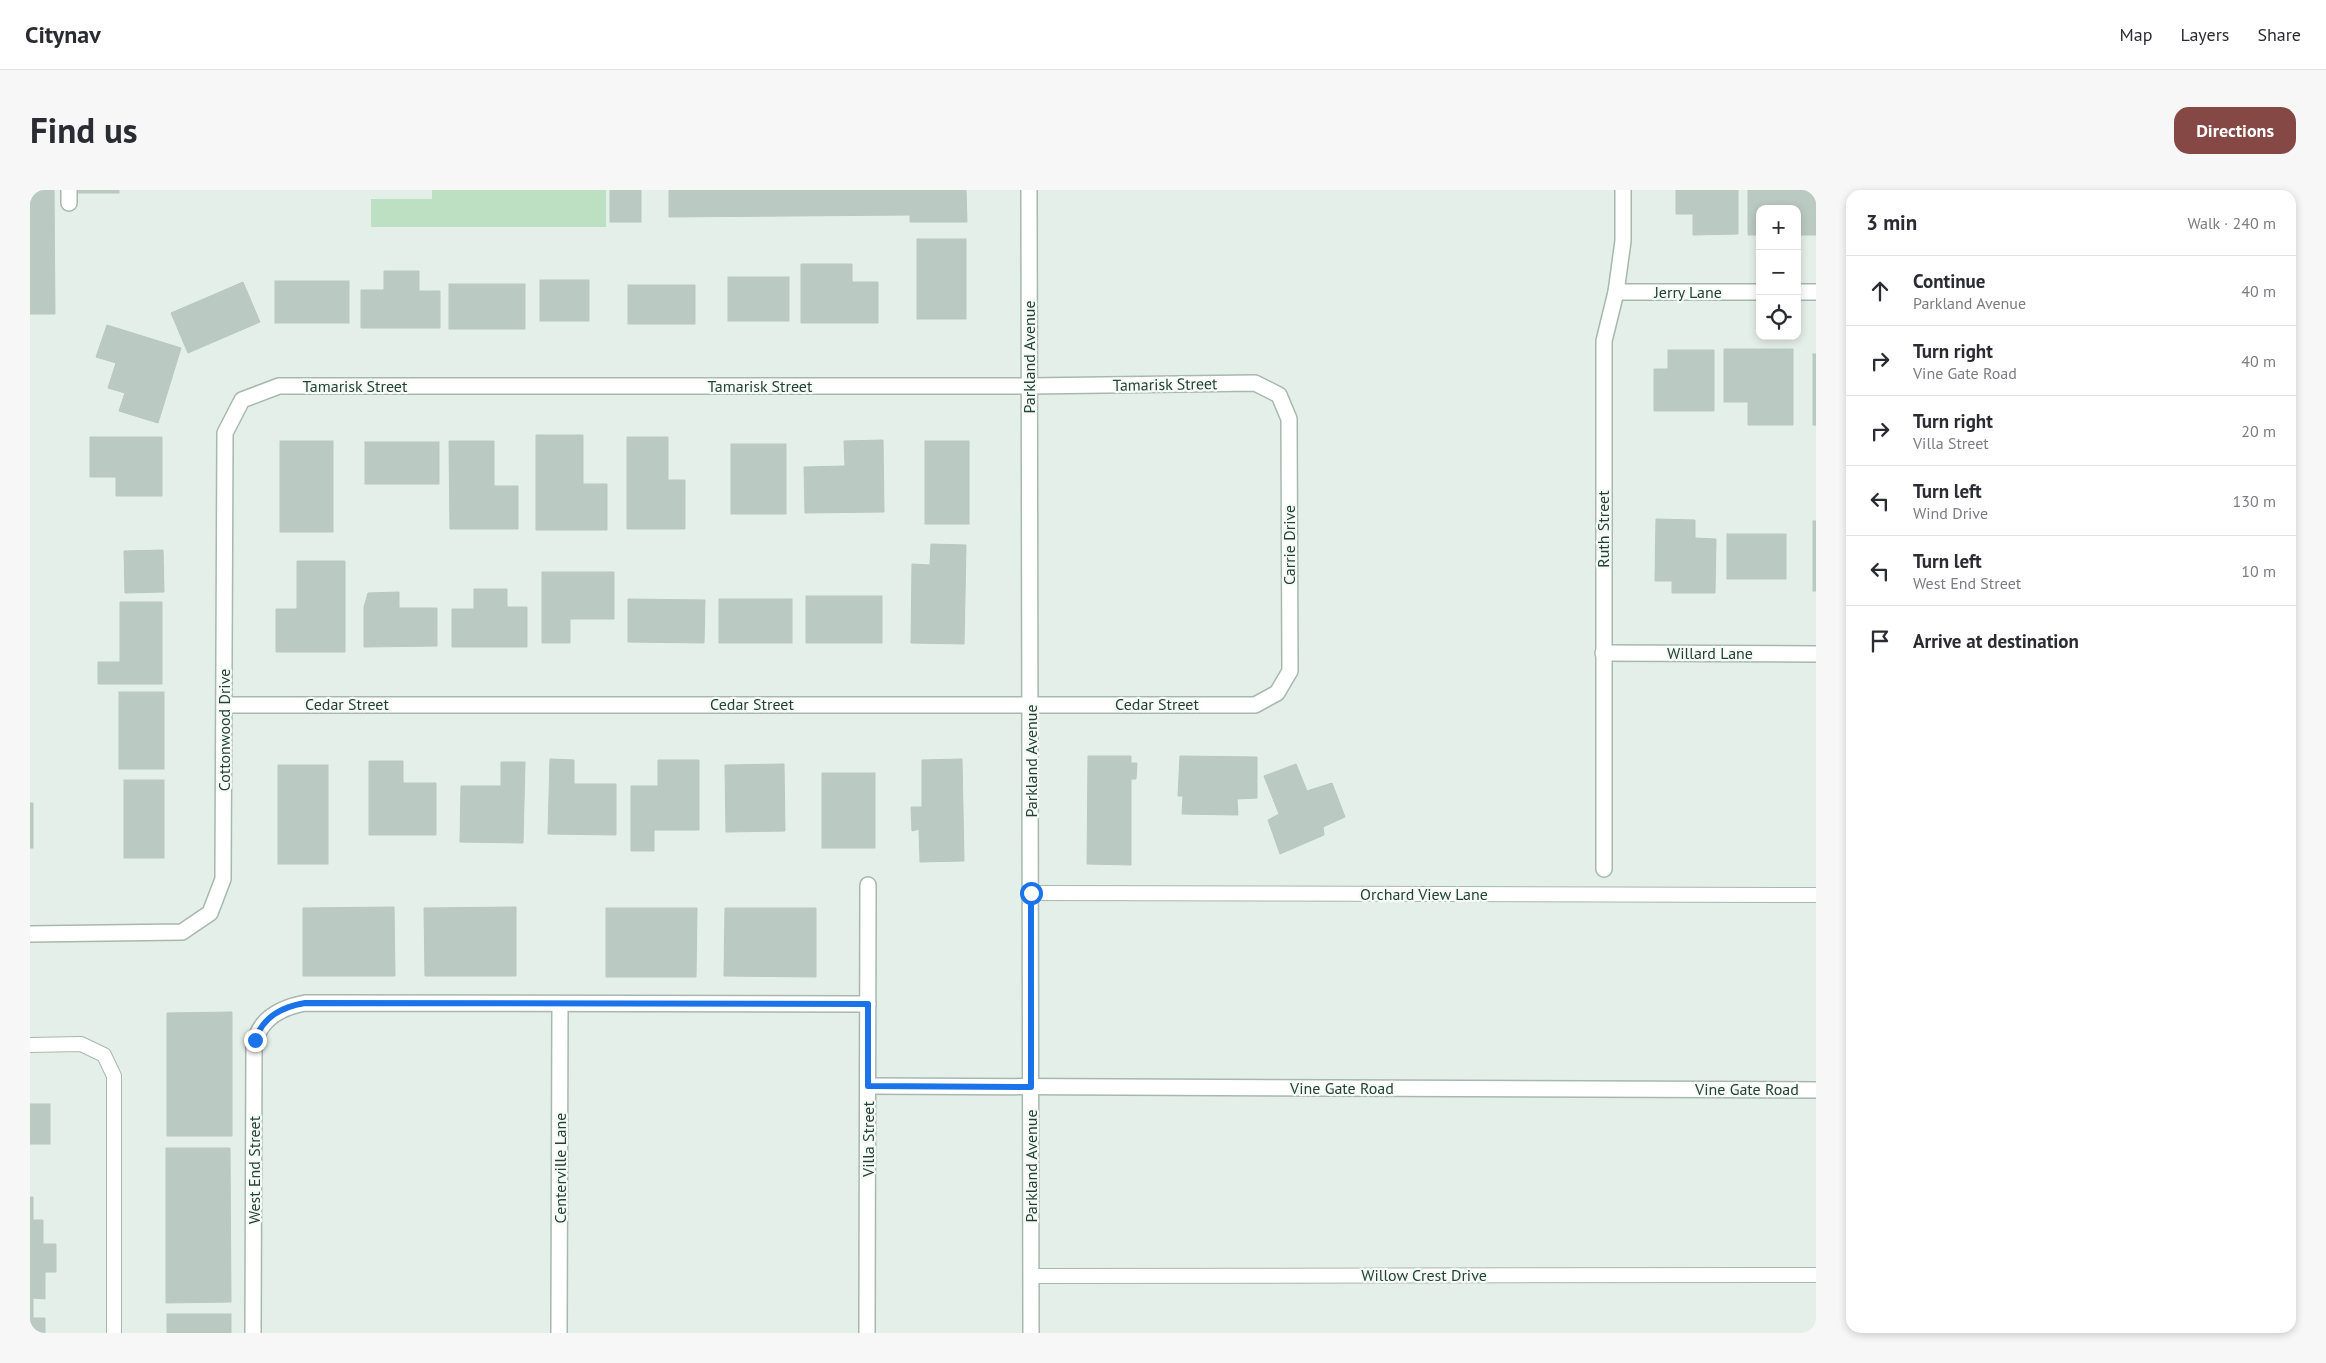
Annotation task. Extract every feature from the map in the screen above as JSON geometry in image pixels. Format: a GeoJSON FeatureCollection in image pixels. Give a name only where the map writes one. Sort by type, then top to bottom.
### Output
{"type":"FeatureCollection","features":[{"type":"Feature","properties":{"kind":"street","name":"Parkland Avenue"},"geometry":{"type":"LineString","coordinates":[[1029,190],[1031,1333]]}},
{"type":"Feature","properties":{"kind":"street","name":"Ruth Street"},"geometry":{"type":"LineString","coordinates":[[1604,870],[1604,341],[1616,292],[1623,241],[1623,190]]}},
{"type":"Feature","properties":{"kind":"street","name":"Jerry Lane"},"geometry":{"type":"LineString","coordinates":[[1616,292],[1756,292]]}},
{"type":"Feature","properties":{"kind":"street"},"geometry":{"type":"LineString","coordinates":[[1801,292],[1816,292]]}},
{"type":"Feature","properties":{"kind":"street","name":"Tamarisk Street"},"geometry":{"type":"LineString","coordinates":[[242,400],[279,386],[1030,386],[1255,383],[1279,395]]}},
{"type":"Feature","properties":{"kind":"street","name":"Carrie Drive"},"geometry":{"type":"LineString","coordinates":[[1277,693],[1290,671],[1289,419],[1279,395]]}},
{"type":"Feature","properties":{"kind":"street","name":"Cottonwood Drive"},"geometry":{"type":"LineString","coordinates":[[30,934],[182,932],[210,912],[223,879],[225,433],[242,400]]}},
{"type":"Feature","properties":{"kind":"street","name":"Willard Lane"},"geometry":{"type":"LineString","coordinates":[[1603,653],[1816,654]]}},
{"type":"Feature","properties":{"kind":"street","name":"Cedar Street"},"geometry":{"type":"LineString","coordinates":[[225,705],[1031,703],[1255,705],[1277,693]]}},
{"type":"Feature","properties":{"kind":"street","name":"Villa Street"},"geometry":{"type":"LineString","coordinates":[[867,1333],[868,885]]}},
{"type":"Feature","properties":{"kind":"street","name":"West End Street"},"geometry":{"type":"LineString","coordinates":[[253,1333],[254,1048],[262,1026],[274,1014],[293,1005],[305,1003],[560,1004]]}},
{"type":"Feature","properties":{"kind":"street"},"geometry":{"type":"LineString","coordinates":[[560,1004],[868,1004]]}},
{"type":"Feature","properties":{"kind":"street","name":"Centerville Lane"},"geometry":{"type":"LineString","coordinates":[[559,1333],[560,1004]]}},
{"type":"Feature","properties":{"kind":"street","name":"Vine Gate Road"},"geometry":{"type":"LineString","coordinates":[[868,1086],[1816,1090]]}},
{"type":"Feature","properties":{"kind":"lane","name":"Orchard View Lane"},"geometry":{"type":"LineString","coordinates":[[1031,893],[1816,895]]}},
{"type":"Feature","properties":{"kind":"lane"},"geometry":{"type":"LineString","coordinates":[[30,1044],[81,1044],[104,1055],[114,1076],[114,1333]]}},
{"type":"Feature","properties":{"kind":"lane","name":"Willow Crest Drive"},"geometry":{"type":"LineString","coordinates":[[1031,1276],[1816,1275]]}},
{"type":"Feature","properties":{"kind":"green space"},"geometry":{"type":"Polygon","coordinates":[[[432,190],[606,190],[606,227],[371,227],[371,199],[432,199],[432,190]]]}},
{"type":"Feature","properties":{"kind":"building"},"geometry":{"type":"Polygon","coordinates":[[[30,190],[54,190],[55,314],[30,314],[30,190]]]}},
{"type":"Feature","properties":{"kind":"building"},"geometry":{"type":"Polygon","coordinates":[[[74,190],[119,190],[119,193],[74,193],[74,190]]]}},
{"type":"Feature","properties":{"kind":"building"},"geometry":{"type":"Polygon","coordinates":[[[610,190],[641,190],[641,222],[610,222],[610,190]]]}},
{"type":"Feature","properties":{"kind":"building"},"geometry":{"type":"Polygon","coordinates":[[[669,190],[966,190],[967,222],[910,222],[910,215],[669,217],[669,190]]]}},
{"type":"Feature","properties":{"kind":"building"},"geometry":{"type":"Polygon","coordinates":[[[1676,190],[1738,190],[1738,234],[1693,235],[1693,214],[1676,214],[1676,190]]]}},
{"type":"Feature","properties":{"kind":"building"},"geometry":{"type":"Polygon","coordinates":[[[1748,190],[1816,190],[1816,235],[1801,235],[1801,205],[1756,205],[1756,235],[1748,235],[1748,190]]]}},
{"type":"Feature","properties":{"kind":"building"},"geometry":{"type":"Polygon","coordinates":[[[917,239],[966,239],[966,319],[917,319],[917,239]]]}},
{"type":"Feature","properties":{"kind":"building"},"geometry":{"type":"Polygon","coordinates":[[[801,264],[852,264],[852,282],[878,282],[878,323],[801,323],[801,264]]]}},
{"type":"Feature","properties":{"kind":"building"},"geometry":{"type":"Polygon","coordinates":[[[384,271],[419,271],[419,291],[440,291],[440,328],[361,328],[361,290],[384,290],[384,271]]]}},
{"type":"Feature","properties":{"kind":"building"},"geometry":{"type":"Polygon","coordinates":[[[728,277],[789,277],[789,321],[728,321],[728,277]]]}},
{"type":"Feature","properties":{"kind":"building"},"geometry":{"type":"Polygon","coordinates":[[[540,280],[589,280],[589,321],[540,321],[540,280]]]}},
{"type":"Feature","properties":{"kind":"building"},"geometry":{"type":"Polygon","coordinates":[[[275,281],[349,281],[349,323],[275,323],[275,281]]]}},
{"type":"Feature","properties":{"kind":"building"},"geometry":{"type":"Polygon","coordinates":[[[243,282],[260,322],[188,353],[171,313],[243,282]]]}},
{"type":"Feature","properties":{"kind":"building"},"geometry":{"type":"Polygon","coordinates":[[[449,284],[525,284],[525,329],[449,329],[449,284]]]}},
{"type":"Feature","properties":{"kind":"building"},"geometry":{"type":"Polygon","coordinates":[[[628,285],[695,285],[695,324],[628,324],[628,285]]]}},
{"type":"Feature","properties":{"kind":"building"},"geometry":{"type":"Polygon","coordinates":[[[107,325],[181,348],[158,423],[119,411],[125,393],[108,388],[116,363],[96,357],[107,325]]]}},
{"type":"Feature","properties":{"kind":"building"},"geometry":{"type":"Polygon","coordinates":[[[1724,349],[1793,349],[1793,425],[1748,425],[1748,402],[1724,402],[1724,349]]]}},
{"type":"Feature","properties":{"kind":"building"},"geometry":{"type":"Polygon","coordinates":[[[1668,350],[1714,350],[1714,411],[1654,411],[1654,369],[1668,369],[1668,350]]]}},
{"type":"Feature","properties":{"kind":"building"},"geometry":{"type":"Polygon","coordinates":[[[1813,354],[1816,354],[1816,425],[1813,425],[1813,354]]]}},
{"type":"Feature","properties":{"kind":"building"},"geometry":{"type":"Polygon","coordinates":[[[536,435],[583,435],[583,484],[607,484],[607,530],[536,530],[536,435]]]}},
{"type":"Feature","properties":{"kind":"building"},"geometry":{"type":"Polygon","coordinates":[[[90,437],[162,437],[162,496],[116,496],[116,477],[90,477],[90,437]]]}},
{"type":"Feature","properties":{"kind":"building"},"geometry":{"type":"Polygon","coordinates":[[[627,437],[668,437],[668,480],[685,480],[685,529],[627,529],[627,437]]]}},
{"type":"Feature","properties":{"kind":"building"},"geometry":{"type":"Polygon","coordinates":[[[883,440],[884,512],[805,513],[804,467],[845,466],[844,441],[883,440]]]}},
{"type":"Feature","properties":{"kind":"building"},"geometry":{"type":"Polygon","coordinates":[[[280,441],[333,441],[333,532],[280,532],[280,441]]]}},
{"type":"Feature","properties":{"kind":"building"},"geometry":{"type":"Polygon","coordinates":[[[449,441],[494,441],[494,486],[518,486],[518,529],[450,529],[449,441]]]}},
{"type":"Feature","properties":{"kind":"building"},"geometry":{"type":"Polygon","coordinates":[[[925,441],[969,441],[969,524],[925,524],[925,441]]]}},
{"type":"Feature","properties":{"kind":"building"},"geometry":{"type":"Polygon","coordinates":[[[365,442],[439,442],[439,484],[365,484],[365,442]]]}},
{"type":"Feature","properties":{"kind":"building"},"geometry":{"type":"Polygon","coordinates":[[[731,444],[786,444],[786,514],[731,514],[731,444]]]}},
{"type":"Feature","properties":{"kind":"building"},"geometry":{"type":"Polygon","coordinates":[[[1656,519],[1695,520],[1695,538],[1716,539],[1715,593],[1672,593],[1672,581],[1655,581],[1656,519]]]}},
{"type":"Feature","properties":{"kind":"building"},"geometry":{"type":"Polygon","coordinates":[[[1813,521],[1816,521],[1816,591],[1813,591],[1813,521]]]}},
{"type":"Feature","properties":{"kind":"building"},"geometry":{"type":"Polygon","coordinates":[[[1727,534],[1786,534],[1786,579],[1727,579],[1727,534]]]}},
{"type":"Feature","properties":{"kind":"building"},"geometry":{"type":"Polygon","coordinates":[[[931,544],[966,545],[964,644],[911,643],[912,564],[930,565],[931,544]]]}},
{"type":"Feature","properties":{"kind":"building"},"geometry":{"type":"Polygon","coordinates":[[[163,550],[164,592],[125,593],[124,551],[163,550]]]}},
{"type":"Feature","properties":{"kind":"building"},"geometry":{"type":"Polygon","coordinates":[[[297,561],[345,561],[345,652],[276,652],[276,609],[297,609],[297,561]]]}},
{"type":"Feature","properties":{"kind":"building"},"geometry":{"type":"Polygon","coordinates":[[[542,572],[614,572],[614,619],[570,619],[570,643],[542,643],[542,572]]]}},
{"type":"Feature","properties":{"kind":"building"},"geometry":{"type":"Polygon","coordinates":[[[474,589],[507,589],[507,607],[527,607],[527,647],[452,647],[452,609],[474,609],[474,589]]]}},
{"type":"Feature","properties":{"kind":"building"},"geometry":{"type":"Polygon","coordinates":[[[399,592],[399,608],[437,608],[437,646],[364,647],[364,607],[368,593],[399,592]]]}},
{"type":"Feature","properties":{"kind":"building"},"geometry":{"type":"Polygon","coordinates":[[[806,596],[882,596],[882,643],[806,643],[806,596]]]}},
{"type":"Feature","properties":{"kind":"building"},"geometry":{"type":"Polygon","coordinates":[[[628,599],[705,600],[704,643],[628,642],[628,599]]]}},
{"type":"Feature","properties":{"kind":"building"},"geometry":{"type":"Polygon","coordinates":[[[719,599],[792,599],[792,643],[719,643],[719,599]]]}},
{"type":"Feature","properties":{"kind":"building"},"geometry":{"type":"Polygon","coordinates":[[[120,602],[162,602],[162,684],[98,684],[98,662],[120,662],[120,602]]]}},
{"type":"Feature","properties":{"kind":"building"},"geometry":{"type":"Polygon","coordinates":[[[119,692],[164,692],[164,769],[119,769],[119,692]]]}},
{"type":"Feature","properties":{"kind":"building"},"geometry":{"type":"Polygon","coordinates":[[[1088,756],[1131,756],[1131,763],[1137,763],[1136,779],[1131,779],[1131,865],[1087,864],[1088,756]]]}},
{"type":"Feature","properties":{"kind":"building"},"geometry":{"type":"Polygon","coordinates":[[[1180,756],[1257,757],[1257,798],[1237,799],[1238,815],[1182,814],[1183,796],[1178,796],[1180,756]]]}},
{"type":"Feature","properties":{"kind":"building"},"geometry":{"type":"Polygon","coordinates":[[[550,759],[574,760],[574,784],[616,784],[616,835],[548,834],[550,759]]]}},
{"type":"Feature","properties":{"kind":"building"},"geometry":{"type":"Polygon","coordinates":[[[962,759],[964,861],[920,862],[919,829],[912,831],[911,807],[922,807],[922,760],[962,759]]]}},
{"type":"Feature","properties":{"kind":"building"},"geometry":{"type":"Polygon","coordinates":[[[658,760],[699,760],[699,830],[654,830],[654,851],[631,851],[631,786],[658,786],[658,760]]]}},
{"type":"Feature","properties":{"kind":"building"},"geometry":{"type":"Polygon","coordinates":[[[369,761],[403,761],[403,783],[436,783],[436,835],[369,835],[369,761]]]}},
{"type":"Feature","properties":{"kind":"building"},"geometry":{"type":"Polygon","coordinates":[[[501,762],[525,762],[523,843],[460,842],[461,786],[501,786],[501,762]]]}},
{"type":"Feature","properties":{"kind":"building"},"geometry":{"type":"Polygon","coordinates":[[[784,764],[785,831],[726,832],[725,765],[784,764]]]}},
{"type":"Feature","properties":{"kind":"building"},"geometry":{"type":"Polygon","coordinates":[[[1296,764],[1307,791],[1332,783],[1345,817],[1323,827],[1324,835],[1280,854],[1268,820],[1279,814],[1264,776],[1296,764]]]}},
{"type":"Feature","properties":{"kind":"building"},"geometry":{"type":"Polygon","coordinates":[[[278,765],[328,765],[328,864],[278,864],[278,765]]]}},
{"type":"Feature","properties":{"kind":"building"},"geometry":{"type":"Polygon","coordinates":[[[822,773],[875,773],[875,848],[822,848],[822,773]]]}},
{"type":"Feature","properties":{"kind":"building"},"geometry":{"type":"Polygon","coordinates":[[[124,780],[164,780],[164,858],[124,858],[124,780]]]}},
{"type":"Feature","properties":{"kind":"building"},"geometry":{"type":"Polygon","coordinates":[[[30,803],[33,803],[33,848],[30,848],[30,803]]]}},
{"type":"Feature","properties":{"kind":"building"},"geometry":{"type":"Polygon","coordinates":[[[394,907],[395,976],[303,976],[303,908],[394,907]]]}},
{"type":"Feature","properties":{"kind":"building"},"geometry":{"type":"Polygon","coordinates":[[[516,907],[516,976],[425,976],[424,908],[516,907]]]}},
{"type":"Feature","properties":{"kind":"building"},"geometry":{"type":"Polygon","coordinates":[[[606,908],[697,908],[696,977],[606,977],[606,908]]]}},
{"type":"Feature","properties":{"kind":"building"},"geometry":{"type":"Polygon","coordinates":[[[725,908],[816,908],[816,977],[724,976],[725,908]]]}},
{"type":"Feature","properties":{"kind":"building"},"geometry":{"type":"Polygon","coordinates":[[[232,1012],[232,1136],[167,1136],[167,1013],[232,1012]]]}},
{"type":"Feature","properties":{"kind":"building"},"geometry":{"type":"Polygon","coordinates":[[[30,1104],[50,1104],[50,1144],[30,1144],[30,1104]]]}},
{"type":"Feature","properties":{"kind":"building"},"geometry":{"type":"Polygon","coordinates":[[[166,1148],[230,1148],[231,1302],[166,1303],[166,1148]]]}},
{"type":"Feature","properties":{"kind":"building"},"geometry":{"type":"Polygon","coordinates":[[[30,1197],[33,1197],[33,1220],[43,1220],[43,1244],[56,1244],[56,1272],[45,1272],[45,1299],[33,1298],[33,1318],[45,1318],[45,1333],[30,1333],[30,1197]]]}},
{"type":"Feature","properties":{"kind":"building"},"geometry":{"type":"Polygon","coordinates":[[[167,1314],[231,1314],[231,1333],[167,1333],[167,1314]]]}},
{"type":"Feature","properties":{"kind":"route"},"geometry":{"type":"LineString","coordinates":[[255,1040],[267,1019],[293,1005],[305,1003],[868,1004],[868,1086],[1031,1087],[1031,893]]}}]}
